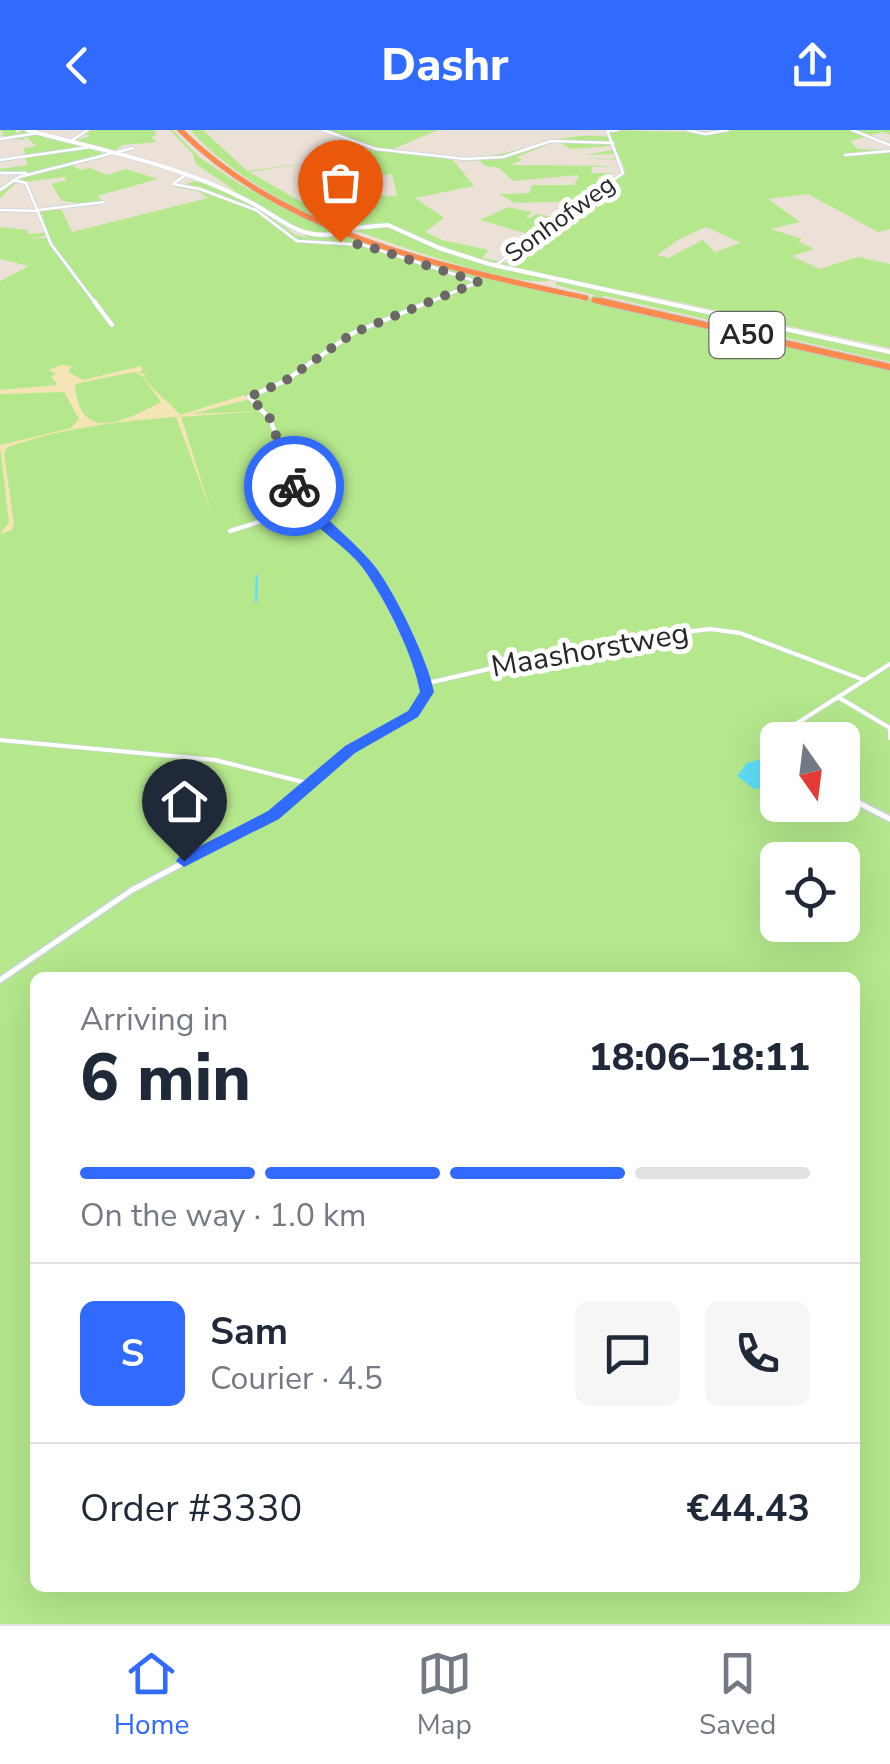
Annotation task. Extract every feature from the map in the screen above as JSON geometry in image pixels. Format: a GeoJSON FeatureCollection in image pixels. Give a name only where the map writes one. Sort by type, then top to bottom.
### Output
{"type":"FeatureCollection","features":[{"type":"Feature","properties":{"kind":"highway","name":"A50"},"geometry":{"type":"LineString","coordinates":[[187,132],[246,182],[341,227],[430,257],[592,298]]}},
{"type":"Feature","properties":{"kind":"highway","name":"A50"},"geometry":{"type":"LineString","coordinates":[[187,132],[207,158],[237,180],[328,225],[451,266],[890,365]]}},
{"type":"Feature","properties":{"kind":"street"},"geometry":{"type":"LineString","coordinates":[[68,142],[88,130]]}},
{"type":"Feature","properties":{"kind":"street"},"geometry":{"type":"LineString","coordinates":[[324,130],[376,149],[465,159],[503,158],[548,141],[613,144],[607,131],[618,130]]}},
{"type":"Feature","properties":{"kind":"street"},"geometry":{"type":"LineString","coordinates":[[687,130],[703,134],[728,130]]}},
{"type":"Feature","properties":{"kind":"street"},"geometry":{"type":"LineString","coordinates":[[852,130],[890,144]]}},
{"type":"Feature","properties":{"kind":"street"},"geometry":{"type":"LineString","coordinates":[[0,139],[23,132],[38,134],[203,182],[251,202],[302,236],[322,238],[388,224],[439,248],[478,260],[890,352]]}},
{"type":"Feature","properties":{"kind":"street","name":"Sonhofweg"},"geometry":{"type":"LineString","coordinates":[[496,264],[624,172],[613,144]]}},
{"type":"Feature","properties":{"kind":"street"},"geometry":{"type":"LineString","coordinates":[[0,160],[89,148]]}},
{"type":"Feature","properties":{"kind":"street"},"geometry":{"type":"LineString","coordinates":[[1,188],[28,174],[133,148]]}},
{"type":"Feature","properties":{"kind":"street"},"geometry":{"type":"LineString","coordinates":[[845,156],[890,151]]}},
{"type":"Feature","properties":{"kind":"street"},"geometry":{"type":"LineString","coordinates":[[0,173],[28,174]]}},
{"type":"Feature","properties":{"kind":"street"},"geometry":{"type":"LineString","coordinates":[[0,980],[132,890],[262,823],[358,744],[413,714],[424,701],[428,682],[370,567],[296,493],[269,416],[249,397],[285,381],[353,333],[478,280],[364,245],[296,241],[256,210],[173,184],[183,176]]}},
{"type":"Feature","properties":{"kind":"street"},"geometry":{"type":"LineString","coordinates":[[14,180],[26,183],[51,244],[112,326]]}},
{"type":"Feature","properties":{"kind":"street"},"geometry":{"type":"LineString","coordinates":[[0,210],[38,211],[104,202]]}},
{"type":"Feature","properties":{"kind":"street"},"geometry":{"type":"LineString","coordinates":[[230,531],[306,507]]}},
{"type":"Feature","properties":{"kind":"street","name":"Maashorstweg"},"geometry":{"type":"LineString","coordinates":[[428,682],[610,641],[704,629],[740,633],[864,680]]}},
{"type":"Feature","properties":{"kind":"street"},"geometry":{"type":"LineString","coordinates":[[799,722],[890,664]]}},
{"type":"Feature","properties":{"kind":"street"},"geometry":{"type":"LineString","coordinates":[[838,697],[890,728],[890,738]]}},
{"type":"Feature","properties":{"kind":"street"},"geometry":{"type":"LineString","coordinates":[[0,740],[215,760],[310,784]]}},
{"type":"Feature","properties":{"kind":"street"},"geometry":{"type":"LineString","coordinates":[[860,804],[890,819]]}},
{"type":"Feature","properties":{"kind":"green space"},"geometry":{"type":"Polygon","coordinates":[[[0,130],[16,130],[16,134],[22,130],[50,138],[42,145],[52,138],[103,153],[72,165],[80,170],[90,168],[107,175],[126,169],[158,179],[97,196],[105,202],[61,208],[72,232],[208,198],[198,191],[175,187],[196,181],[234,190],[196,164],[193,154],[173,130],[199,157],[241,185],[337,233],[322,239],[345,234],[427,262],[583,301],[595,295],[556,285],[557,277],[465,256],[393,225],[373,223],[395,228],[437,249],[552,280],[485,272],[354,230],[372,223],[349,228],[312,216],[240,174],[191,130],[203,130],[247,171],[316,162],[249,172],[300,201],[342,212],[373,195],[397,196],[392,174],[359,179],[347,157],[346,165],[357,179],[340,165],[328,166],[322,161],[371,150],[358,145],[327,150],[322,146],[350,141],[321,130],[438,130],[393,149],[472,157],[566,138],[607,137],[606,130],[621,164],[618,160],[584,158],[618,159],[616,154],[584,155],[613,150],[612,146],[571,149],[557,141],[517,157],[522,160],[510,165],[622,166],[623,171],[621,166],[592,167],[591,173],[614,173],[597,177],[612,180],[625,170],[608,130],[890,130],[890,135],[883,132],[868,136],[890,142],[888,145],[865,137],[850,141],[858,149],[890,150],[890,229],[878,232],[808,194],[768,199],[800,222],[771,229],[802,239],[798,242],[815,249],[792,256],[819,269],[858,257],[890,264],[890,348],[632,292],[614,293],[890,354],[890,362],[605,296],[591,302],[890,369],[890,1624],[0,1624],[0,281],[29,266],[0,259],[0,227],[46,236],[28,239],[50,238],[40,210],[79,203],[62,201],[51,184],[66,180],[65,177],[16,183],[0,198],[0,192],[29,174],[0,173],[0,169],[28,165],[25,158],[2,162],[0,159],[26,156],[23,148],[36,146],[24,135],[25,140],[0,138],[5,136],[0,136],[4,134],[0,130]],[[453,160],[474,186],[415,198],[444,218],[425,232],[442,240],[489,250],[482,258],[498,261],[510,257],[503,263],[522,263],[522,257],[533,254],[519,248],[513,251],[525,243],[505,238],[528,242],[535,236],[480,220],[508,207],[532,212],[526,217],[530,218],[537,214],[562,219],[554,227],[576,211],[560,217],[581,201],[515,203],[499,194],[530,193],[532,185],[574,185],[579,175],[513,181],[499,168],[480,161],[453,160]],[[226,192],[247,201],[296,235],[309,238],[256,204],[226,192]],[[706,227],[657,255],[668,258],[703,240],[715,252],[741,243],[706,227]]]}},
{"type":"Feature","properties":{"kind":"green space"},"geometry":{"type":"Polygon","coordinates":[[[91,130],[155,130],[156,135],[151,137],[157,142],[123,145],[112,152],[72,141],[91,136],[84,134],[91,130]]]}},
{"type":"Feature","properties":{"kind":"sand"},"geometry":{"type":"Polygon","coordinates":[[[72,366],[68,372],[83,380],[141,366],[143,370],[137,373],[147,374],[143,376],[180,415],[244,395],[250,399],[192,414],[264,411],[181,417],[212,514],[176,417],[91,426],[8,447],[4,453],[14,525],[12,530],[0,534],[9,523],[0,445],[71,428],[79,419],[64,392],[0,394],[0,390],[58,385],[51,377],[56,373],[48,370],[72,366]],[[134,372],[75,385],[85,416],[95,422],[119,421],[161,402],[142,376],[134,372]]]}},
{"type":"Feature","properties":{"kind":"water"},"geometry":{"type":"Polygon","coordinates":[[[760,759],[760,788],[754,789],[737,776],[747,763],[760,759]]]}},
{"type":"Feature","properties":{"kind":"waterway"},"geometry":{"type":"LineString","coordinates":[[256,601],[257,576]]}},
{"type":"Feature","properties":{"kind":"way so far"},"geometry":{"type":"LineString","coordinates":[[294,486],[269,416],[249,397],[285,381],[353,333],[478,282],[471,276],[364,245],[340,242]]}},
{"type":"Feature","properties":{"kind":"route"},"geometry":{"type":"LineString","coordinates":[[184,861],[274,815],[350,749],[413,714],[427,692],[423,670],[370,567],[306,507],[294,486]]}}]}
